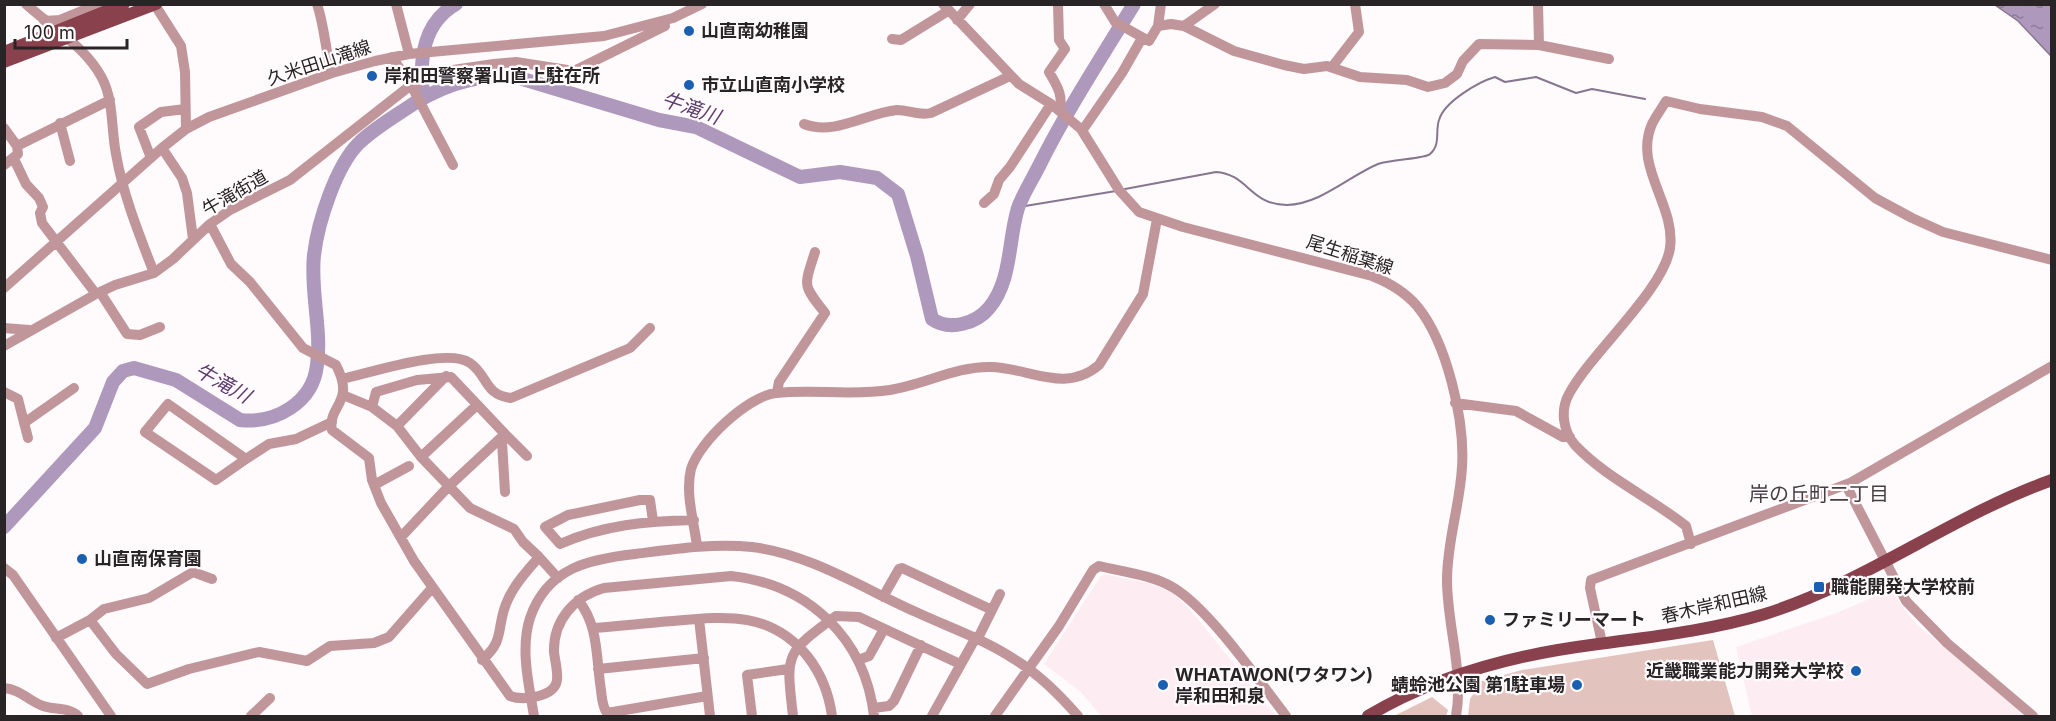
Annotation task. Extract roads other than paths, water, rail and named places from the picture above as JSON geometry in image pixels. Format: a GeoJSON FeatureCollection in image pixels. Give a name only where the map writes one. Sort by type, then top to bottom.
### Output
{"type":"FeatureCollection","features":[{"type":"Feature","properties":{"kind":"main road"},"geometry":{"type":"LineString","coordinates":[[4,62],[124,4]]}},
{"type":"Feature","properties":{"kind":"main road"},"geometry":{"type":"LineString","coordinates":[[4,52],[155,5]]}},
{"type":"Feature","properties":{"kind":"main road","name":"春木岸和田線"},"geometry":{"type":"LineString","coordinates":[[1368,717],[1457,675],[1554,651],[1674,635],[1764,614],[1840,586],[1981,509],[2052,480]]}},
{"type":"Feature","properties":{"kind":"street"},"geometry":{"type":"LineString","coordinates":[[26,4],[63,35],[94,66],[103,79],[110,100],[116,154],[123,184],[154,273]]}},
{"type":"Feature","properties":{"kind":"street"},"geometry":{"type":"LineString","coordinates":[[44,21],[60,20],[99,4]]}},
{"type":"Feature","properties":{"kind":"street"},"geometry":{"type":"LineString","coordinates":[[317,4],[325,30],[324,48],[332,73]]}},
{"type":"Feature","properties":{"kind":"street"},"geometry":{"type":"LineString","coordinates":[[396,4],[413,54]]}},
{"type":"Feature","properties":{"kind":"street","name":"牛滝街道"},"geometry":{"type":"LineString","coordinates":[[4,346],[98,293],[154,273],[173,259],[210,224],[230,210],[290,180],[414,85],[453,70],[516,62],[574,71],[634,35],[664,27],[673,18],[702,4]]}},
{"type":"Feature","properties":{"kind":"street"},"geometry":{"type":"LineString","coordinates":[[957,20],[970,4]]}},
{"type":"Feature","properties":{"kind":"street"},"geometry":{"type":"LineString","coordinates":[[984,203],[994,194],[999,180],[1062,100],[1060,91],[1048,72],[1065,49],[1059,40],[1058,4]]}},
{"type":"Feature","properties":{"kind":"street"},"geometry":{"type":"LineString","coordinates":[[1104,4],[1115,22],[1149,41],[1158,26],[1161,4]]}},
{"type":"Feature","properties":{"kind":"street"},"geometry":{"type":"LineString","coordinates":[[1184,26],[1215,4]]}},
{"type":"Feature","properties":{"kind":"street"},"geometry":{"type":"LineString","coordinates":[[1332,67],[1359,32],[1355,4]]}},
{"type":"Feature","properties":{"kind":"street"},"geometry":{"type":"LineString","coordinates":[[1538,4],[1539,45]]}},
{"type":"Feature","properties":{"kind":"street"},"geometry":{"type":"LineString","coordinates":[[155,5],[181,46],[185,72],[186,129]]}},
{"type":"Feature","properties":{"kind":"street"},"geometry":{"type":"LineString","coordinates":[[892,39],[901,40],[946,8]]}},
{"type":"Feature","properties":{"kind":"street","name":"尾生稲葉線"},"geometry":{"type":"LineString","coordinates":[[946,8],[1010,76],[1055,107],[1081,130],[1131,204],[1156,219],[1372,276],[1396,287],[1425,317],[1443,357],[1455,403],[1462,464],[1449,542],[1447,579],[1457,675],[1456,717]]}},
{"type":"Feature","properties":{"kind":"street"},"geometry":{"type":"LineString","coordinates":[[1158,26],[1171,24],[1184,26],[1234,51],[1265,61],[1304,69],[1332,67],[1360,77],[1407,80],[1428,87],[1445,83],[1457,74],[1463,62],[1479,44],[1539,45],[1609,59]]}},
{"type":"Feature","properties":{"kind":"street","name":"久米田山滝線"},"geometry":{"type":"LineString","coordinates":[[4,288],[162,148],[186,129],[209,117],[332,73],[392,57],[634,35]]}},
{"type":"Feature","properties":{"kind":"street"},"geometry":{"type":"LineString","coordinates":[[1081,130],[1122,73],[1142,38]]}},
{"type":"Feature","properties":{"kind":"street"},"geometry":{"type":"LineString","coordinates":[[392,57],[414,85],[425,112],[453,165]]}},
{"type":"Feature","properties":{"kind":"street"},"geometry":{"type":"LineString","coordinates":[[804,124],[824,129],[898,110],[922,115],[931,113],[1010,76]]}},
{"type":"Feature","properties":{"kind":"street"},"geometry":{"type":"LineString","coordinates":[[17,146],[110,100]]}},
{"type":"Feature","properties":{"kind":"street"},"geometry":{"type":"LineString","coordinates":[[1691,544],[1686,526],[1594,460],[1570,437],[1563,417],[1569,393],[1645,294],[1667,259],[1670,230],[1649,165],[1647,147],[1652,125],[1666,101],[1700,109],[1752,114],[1779,122],[1800,135],[1875,198],[1912,218],[1943,232],[2052,260]]}},
{"type":"Feature","properties":{"kind":"street"},"geometry":{"type":"LineString","coordinates":[[151,158],[139,127],[161,112],[185,109]]}},
{"type":"Feature","properties":{"kind":"street"},"geometry":{"type":"LineString","coordinates":[[60,123],[70,161]]}},
{"type":"Feature","properties":{"kind":"street"},"geometry":{"type":"LineString","coordinates":[[4,128],[17,146],[18,154],[9,162],[39,198],[43,207],[40,213],[42,223],[98,293],[127,334],[140,335],[160,327]]}},
{"type":"Feature","properties":{"kind":"street"},"geometry":{"type":"LineString","coordinates":[[162,148],[182,178],[188,192],[193,239]]}},
{"type":"Feature","properties":{"kind":"street"},"geometry":{"type":"LineString","coordinates":[[697,546],[690,494],[691,470],[702,449],[742,407],[759,397],[777,392],[890,390],[977,367],[1012,369],[1065,381],[1089,373],[1099,364],[1143,294],[1156,219]]}},
{"type":"Feature","properties":{"kind":"street"},"geometry":{"type":"LineString","coordinates":[[210,224],[231,264],[250,282],[303,348],[333,362],[342,379],[343,395],[332,422],[332,430],[369,458],[374,485],[401,537],[432,588],[510,696],[545,695],[553,690],[557,682],[554,650],[557,629],[564,614],[590,592],[604,588],[731,576],[752,578],[787,589],[829,621],[850,645],[865,674],[873,712],[889,706],[894,701],[921,645]]}},
{"type":"Feature","properties":{"kind":"street"},"geometry":{"type":"LineString","coordinates":[[777,392],[778,382],[825,313],[806,289],[805,282],[815,252]]}},
{"type":"Feature","properties":{"kind":"street"},"geometry":{"type":"LineString","coordinates":[[4,328],[29,330]]}},
{"type":"Feature","properties":{"kind":"street"},"geometry":{"type":"LineString","coordinates":[[342,379],[426,360],[452,358],[471,364],[494,394],[511,398],[622,353],[650,328]]}},
{"type":"Feature","properties":{"kind":"street"},"geometry":{"type":"LineString","coordinates":[[1602,644],[1590,588],[1591,580],[1846,485],[2052,366]]}},
{"type":"Feature","properties":{"kind":"street"},"geometry":{"type":"LineString","coordinates":[[397,426],[446,376]]}},
{"type":"Feature","properties":{"kind":"street"},"geometry":{"type":"LineString","coordinates":[[372,407],[376,392],[417,380],[451,377],[527,456]]}},
{"type":"Feature","properties":{"kind":"street"},"geometry":{"type":"LineString","coordinates":[[24,423],[74,388]]}},
{"type":"Feature","properties":{"kind":"street"},"geometry":{"type":"LineString","coordinates":[[4,392],[18,399],[28,438]]}},
{"type":"Feature","properties":{"kind":"street"},"geometry":{"type":"LineString","coordinates":[[343,395],[372,407],[397,426],[421,457],[470,508],[514,529],[523,542],[558,578]]}},
{"type":"Feature","properties":{"kind":"street"},"geometry":{"type":"LineString","coordinates":[[1455,403],[1516,411],[1563,437],[1570,437]]}},
{"type":"Feature","properties":{"kind":"street"},"geometry":{"type":"LineString","coordinates":[[246,459],[168,404],[145,432],[216,480],[269,444],[296,439],[332,422]]}},
{"type":"Feature","properties":{"kind":"street"},"geometry":{"type":"LineString","coordinates":[[421,457],[477,405]]}},
{"type":"Feature","properties":{"kind":"street"},"geometry":{"type":"LineString","coordinates":[[401,537],[449,486],[505,434]]}},
{"type":"Feature","properties":{"kind":"street"},"geometry":{"type":"LineString","coordinates":[[505,434],[502,442],[505,492]]}},
{"type":"Feature","properties":{"kind":"street"},"geometry":{"type":"LineString","coordinates":[[374,485],[409,466]]}},
{"type":"Feature","properties":{"kind":"street"},"geometry":{"type":"LineString","coordinates":[[1846,485],[1899,591],[1915,612],[1978,671],[2033,717]]}},
{"type":"Feature","properties":{"kind":"street"},"geometry":{"type":"LineString","coordinates":[[653,521],[650,500],[640,500],[568,515],[545,527],[560,544],[595,530],[653,521],[694,520]]}},
{"type":"Feature","properties":{"kind":"street"},"geometry":{"type":"LineString","coordinates":[[534,717],[526,653],[529,625],[544,591],[558,578],[591,560],[697,546],[754,547],[784,553],[883,597],[1013,658],[1052,688],[1078,717]]}},
{"type":"Feature","properties":{"kind":"street"},"geometry":{"type":"LineString","coordinates":[[482,660],[495,649],[509,597],[519,579],[539,557]]}},
{"type":"Feature","properties":{"kind":"street"},"geometry":{"type":"LineString","coordinates":[[995,717],[1030,669],[1093,570],[1099,566],[1148,577],[1174,588],[1214,626],[1286,717]]}},
{"type":"Feature","properties":{"kind":"street"},"geometry":{"type":"LineString","coordinates":[[4,568],[13,575],[111,717]]}},
{"type":"Feature","properties":{"kind":"street"},"geometry":{"type":"LineString","coordinates":[[883,597],[899,569],[902,568],[990,609]]}},
{"type":"Feature","properties":{"kind":"street"},"geometry":{"type":"LineString","coordinates":[[56,638],[90,620],[104,609],[149,598],[193,572],[212,579]]}},
{"type":"Feature","properties":{"kind":"street"},"geometry":{"type":"LineString","coordinates":[[90,620],[116,654],[147,684],[189,669],[259,652],[307,662],[334,644],[381,641],[402,625],[432,588]]}},
{"type":"Feature","properties":{"kind":"street"},"geometry":{"type":"LineString","coordinates":[[932,717],[960,664],[976,640],[999,594]]}},
{"type":"Feature","properties":{"kind":"street"},"geometry":{"type":"LineString","coordinates":[[578,600],[587,611],[594,628],[598,669],[607,713],[707,696]]}},
{"type":"Feature","properties":{"kind":"street"},"geometry":{"type":"LineString","coordinates":[[793,717],[788,669],[790,658],[798,646],[836,616],[845,614],[859,617],[960,664]]}},
{"type":"Feature","properties":{"kind":"street"},"geometry":{"type":"LineString","coordinates":[[594,628],[723,617],[754,621],[773,627],[798,646],[823,681],[832,717]]}},
{"type":"Feature","properties":{"kind":"street"},"geometry":{"type":"LineString","coordinates":[[699,619],[710,717]]}},
{"type":"Feature","properties":{"kind":"street"},"geometry":{"type":"LineString","coordinates":[[858,660],[869,656],[884,629]]}},
{"type":"Feature","properties":{"kind":"street"},"geometry":{"type":"LineString","coordinates":[[598,669],[704,658]]}},
{"type":"Feature","properties":{"kind":"street"},"geometry":{"type":"LineString","coordinates":[[752,717],[747,675],[788,669]]}},
{"type":"Feature","properties":{"kind":"street"},"geometry":{"type":"LineString","coordinates":[[4,688],[12,688],[44,706],[73,711],[78,717]]}},
{"type":"Feature","properties":{"kind":"street"},"geometry":{"type":"LineString","coordinates":[[251,717],[270,698]]}},
{"type":"Feature","properties":{"kind":"water"},"geometry":{"type":"Polygon","coordinates":[[[1995,5],[2051,5],[2051,56],[2018,21],[1995,5]]]}},
{"type":"Feature","properties":{"kind":"waterway"},"geometry":{"type":"LineString","coordinates":[[423,94],[423,55],[430,32],[436,21],[456,4]]}},
{"type":"Feature","properties":{"kind":"waterway","name":"牛滝川"},"geometry":{"type":"LineString","coordinates":[[4,527],[95,428],[113,382],[123,371],[134,368],[176,380],[240,420],[253,420],[279,414],[300,400],[314,378],[317,365],[318,338],[313,282],[316,242],[324,211],[343,165],[360,142],[390,119],[441,89],[469,80],[516,77],[659,120],[696,127],[800,177],[840,172],[877,178],[898,194],[917,256],[932,319],[946,325],[970,322],[984,314],[996,297],[1006,273],[1015,220],[1022,198],[1073,104],[1134,4]]}},
{"type":"Feature","properties":{"kind":"waterway"},"geometry":{"type":"LineString","coordinates":[[1125,189],[1216,172],[1235,178],[1257,195],[1275,204],[1287,205],[1311,200],[1378,164],[1430,154],[1437,142],[1439,120],[1447,106],[1471,88],[1495,77],[1505,82],[1536,77],[1576,93],[1592,89],[1645,99]]}},
{"type":"Feature","properties":{"kind":"waterway"},"geometry":{"type":"LineString","coordinates":[[1019,207],[1116,191]]}},
{"type":"Feature","properties":{"kind":"place","name":"山直南幼稚園"},"geometry":{"type":"Point","coordinates":[689,31]}},
{"type":"Feature","properties":{"kind":"place","name":"岸和田警察署山直上駐在所"},"geometry":{"type":"Point","coordinates":[372,76]}},
{"type":"Feature","properties":{"kind":"place","name":"市立山直南小学校"},"geometry":{"type":"Point","coordinates":[689,85]}},
{"type":"Feature","properties":{"kind":"place","name":"山直南保育園"},"geometry":{"type":"Point","coordinates":[82,559]}},
{"type":"Feature","properties":{"kind":"place","name":"職能開発大学校前"},"geometry":{"type":"Point","coordinates":[1819,587]}},
{"type":"Feature","properties":{"kind":"place","name":"ファミリーマート"},"geometry":{"type":"Point","coordinates":[1490,620]}},
{"type":"Feature","properties":{"kind":"place","name":"近畿職業能力開発大学校"},"geometry":{"type":"Point","coordinates":[1856,671]}},
{"type":"Feature","properties":{"kind":"place","name":"WHATAWON(ワタワン) 岸和田和泉"},"geometry":{"type":"Point","coordinates":[1163,685]}},
{"type":"Feature","properties":{"kind":"place","name":"蜻蛉池公園 第1駐車場"},"geometry":{"type":"Point","coordinates":[1577,685]}},
{"type":"Feature","properties":{"kind":"district","name":"岸の丘町二丁目"},"geometry":{"type":"Point","coordinates":[1819,494]}}]}
